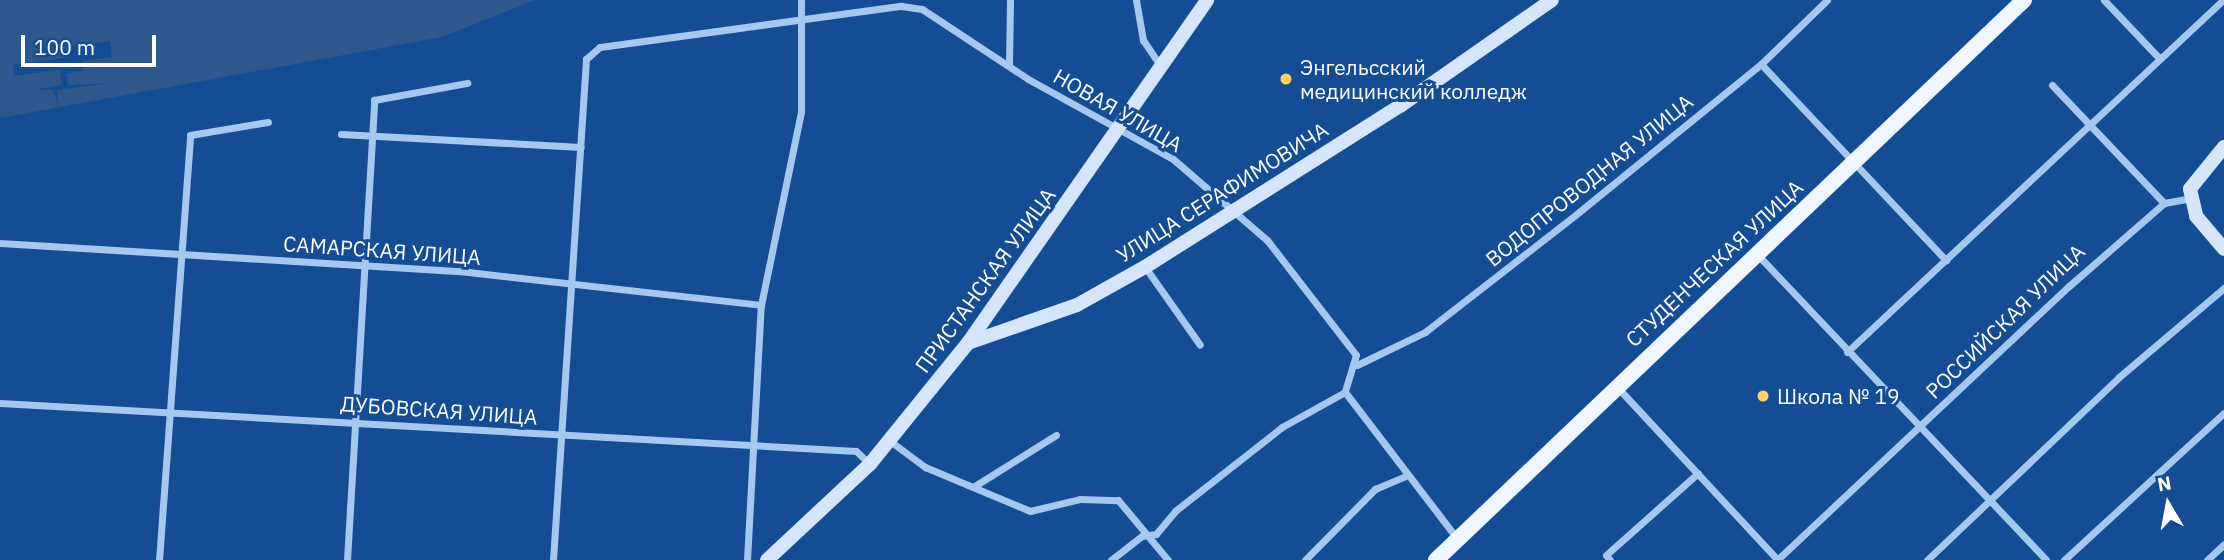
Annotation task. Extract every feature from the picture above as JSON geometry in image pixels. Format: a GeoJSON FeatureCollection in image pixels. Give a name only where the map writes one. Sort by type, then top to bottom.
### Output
{"type":"FeatureCollection","features":[{"type":"Feature","properties":{"kind":"main road","name":"СТУДЕНЧЕСКАЯ УЛИЦА"},"geometry":{"type":"LineString","coordinates":[[1436,560],[1456,537],[1615,385],[2024,0]]}},
{"type":"Feature","properties":{"kind":"street"},"geometry":{"type":"LineString","coordinates":[[747,560],[751,446],[761,305],[801,112],[801,0]]}},
{"type":"Feature","properties":{"kind":"street"},"geometry":{"type":"LineString","coordinates":[[553,560],[565,435],[586,59],[600,47],[800,16],[922,9],[922,0]]}},
{"type":"Feature","properties":{"kind":"street"},"geometry":{"type":"LineString","coordinates":[[1009,65],[1010,0]]}},
{"type":"Feature","properties":{"kind":"street"},"geometry":{"type":"LineString","coordinates":[[1136,0],[1143,40],[1161,66]]}},
{"type":"Feature","properties":{"kind":"street","name":"ПРИСТАНСКАЯ УЛИЦА"},"geometry":{"type":"LineString","coordinates":[[768,560],[870,464],[968,343],[1122,127],[1207,0]]}},
{"type":"Feature","properties":{"kind":"street","name":"УЛИЦА СЕРАФИМОВИЧА"},"geometry":{"type":"LineString","coordinates":[[968,343],[1077,305],[1145,267],[1552,0]]}},
{"type":"Feature","properties":{"kind":"street","name":"ВОДОПРОВОДНАЯ УЛИЦА"},"geometry":{"type":"LineString","coordinates":[[1357,365],[1424,332],[1761,64],[1827,0]]}},
{"type":"Feature","properties":{"kind":"street"},"geometry":{"type":"LineString","coordinates":[[2104,0],[2160,60]]}},
{"type":"Feature","properties":{"kind":"street"},"geometry":{"type":"LineString","coordinates":[[1847,352],[2223,0]]}},
{"type":"Feature","properties":{"kind":"street","name":"НОВАЯ УЛИЦА"},"geometry":{"type":"LineString","coordinates":[[922,9],[1009,65],[1122,127],[1235,210],[1314,295],[1357,365]]}},
{"type":"Feature","properties":{"kind":"street"},"geometry":{"type":"LineString","coordinates":[[1761,64],[1946,260]]}},
{"type":"Feature","properties":{"kind":"street"},"geometry":{"type":"LineString","coordinates":[[347,560],[358,422],[363,265],[374,100],[467,83]]}},
{"type":"Feature","properties":{"kind":"street"},"geometry":{"type":"LineString","coordinates":[[2052,85],[2165,203]]}},
{"type":"Feature","properties":{"kind":"street"},"geometry":{"type":"LineString","coordinates":[[159,560],[184,254],[190,135],[268,122]]}},
{"type":"Feature","properties":{"kind":"street"},"geometry":{"type":"LineString","coordinates":[[341,134],[582,147]]}},
{"type":"Feature","properties":{"kind":"street"},"geometry":{"type":"LineString","coordinates":[[2224,147],[2193,181],[2191,198],[2196,216],[2224,249]]}},
{"type":"Feature","properties":{"kind":"street","name":"РОССИЙСКАЯ УЛИЦА"},"geometry":{"type":"LineString","coordinates":[[1778,560],[1920,431],[2069,286],[2165,203],[2191,198]]}},
{"type":"Feature","properties":{"kind":"street","name":"САМАРСКАЯ УЛИЦА"},"geometry":{"type":"LineString","coordinates":[[0,243],[363,265],[572,283],[761,305]]}},
{"type":"Feature","properties":{"kind":"street"},"geometry":{"type":"LineString","coordinates":[[1756,253],[1988,503],[2046,560]]}},
{"type":"Feature","properties":{"kind":"street"},"geometry":{"type":"LineString","coordinates":[[1145,267],[1200,345]]}},
{"type":"Feature","properties":{"kind":"street"},"geometry":{"type":"LineString","coordinates":[[1927,560],[2119,377],[2224,288]]}},
{"type":"Feature","properties":{"kind":"street"},"geometry":{"type":"LineString","coordinates":[[1111,560],[1142,536],[1156,534],[1175,511],[1282,427],[1345,392],[1357,365]]}},
{"type":"Feature","properties":{"kind":"street"},"geometry":{"type":"LineString","coordinates":[[1615,385],[1778,560]]}},
{"type":"Feature","properties":{"kind":"street"},"geometry":{"type":"LineString","coordinates":[[1345,392],[1405,476],[1456,537]]}},
{"type":"Feature","properties":{"kind":"street","name":"ДУБОВСКАЯ УЛИЦА"},"geometry":{"type":"LineString","coordinates":[[0,403],[856,451],[870,464]]}},
{"type":"Feature","properties":{"kind":"street"},"geometry":{"type":"LineString","coordinates":[[2064,560],[2224,413]]}},
{"type":"Feature","properties":{"kind":"street"},"geometry":{"type":"LineString","coordinates":[[973,487],[1056,435]]}},
{"type":"Feature","properties":{"kind":"street"},"geometry":{"type":"LineString","coordinates":[[890,441],[925,467],[1030,511],[1080,499],[1118,500],[1129,506],[1142,536],[1168,560]]}},
{"type":"Feature","properties":{"kind":"street"},"geometry":{"type":"LineString","coordinates":[[1611,560],[1606,555],[1698,473]]}},
{"type":"Feature","properties":{"kind":"street"},"geometry":{"type":"LineString","coordinates":[[1305,560],[1375,489],[1405,476]]}},
{"type":"Feature","properties":{"kind":"street"},"geometry":{"type":"LineString","coordinates":[[2207,560],[2224,544]]}},
{"type":"Feature","properties":{"kind":"water"},"geometry":{"type":"Polygon","coordinates":[[[0,0],[535,0],[442,37],[0,118],[0,0]]]}},
{"type":"Feature","properties":{"kind":"pier"},"geometry":{"type":"Polygon","coordinates":[[[110,41],[112,57],[82,61],[83,71],[66,74],[68,85],[111,83],[57,90],[59,109],[53,90],[38,89],[62,85],[60,70],[14,76],[13,65],[69,57],[68,47],[110,41]]]}},
{"type":"Feature","properties":{"kind":"place","name":"Энгельсский медицинский колледж"},"geometry":{"type":"Point","coordinates":[1286,79]}},
{"type":"Feature","properties":{"kind":"place","name":"Школа № 19"},"geometry":{"type":"Point","coordinates":[1763,396]}}]}
